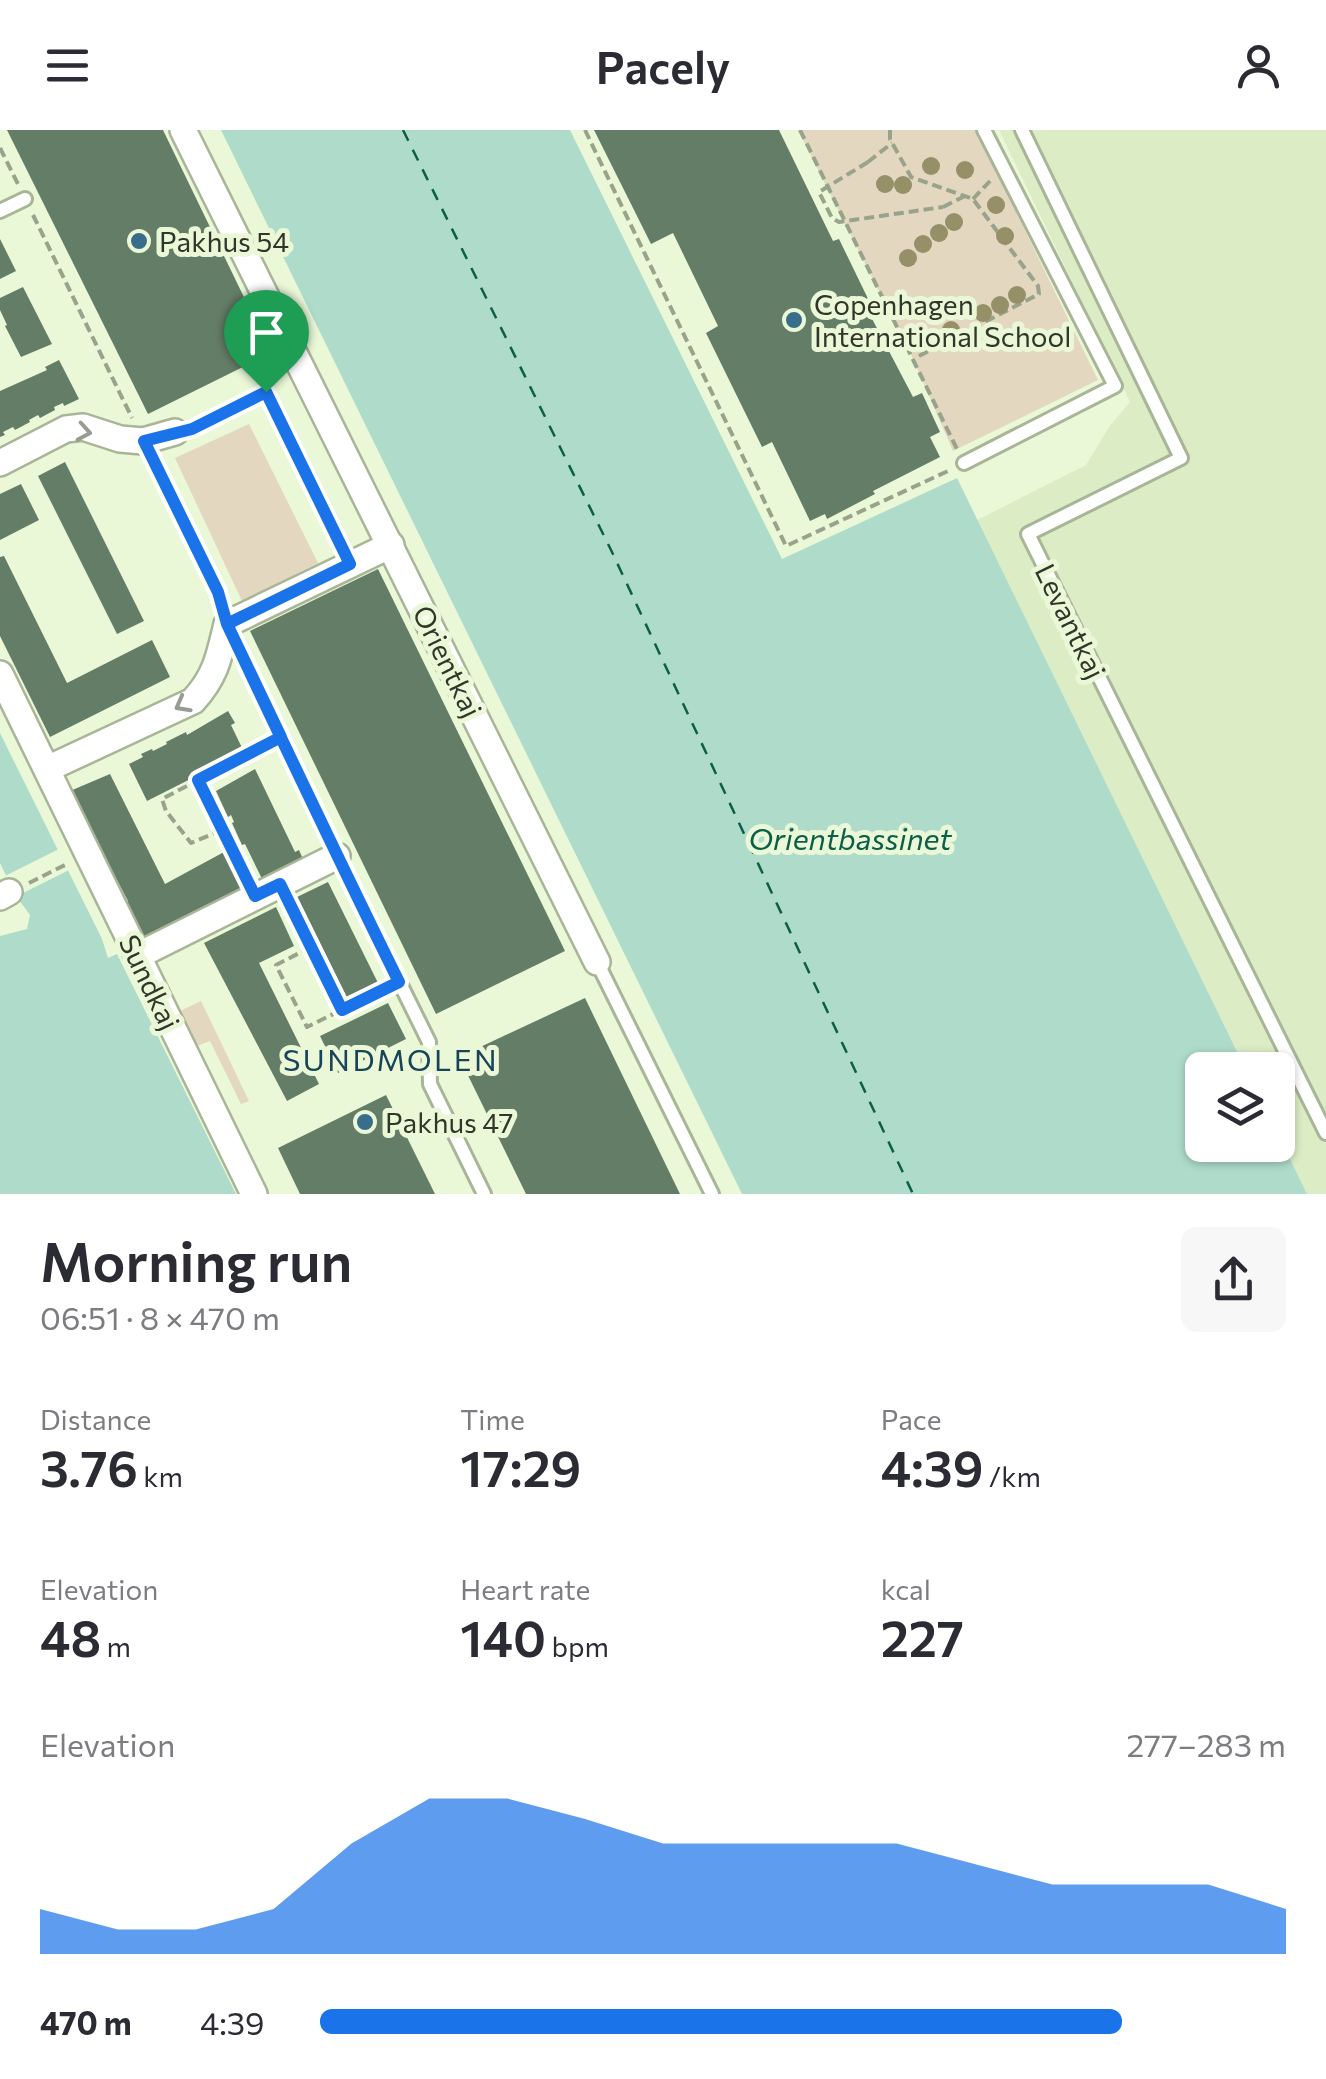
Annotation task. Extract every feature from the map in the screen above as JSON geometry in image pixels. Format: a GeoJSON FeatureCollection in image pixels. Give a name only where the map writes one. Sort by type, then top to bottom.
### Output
{"type":"FeatureCollection","features":[{"type":"Feature","properties":{"kind":"street","name":"Orientkaj"},"geometry":{"type":"LineString","coordinates":[[183,130],[597,962]]}},
{"type":"Feature","properties":{"kind":"street"},"geometry":{"type":"LineString","coordinates":[[0,462],[66,429],[82,427],[102,435],[144,441],[175,432]]}},
{"type":"Feature","properties":{"kind":"street"},"geometry":{"type":"LineString","coordinates":[[47,769],[193,701],[218,665],[227,624],[391,545]]}},
{"type":"Feature","properties":{"kind":"street","name":"Sundkaj"},"geometry":{"type":"LineString","coordinates":[[0,674],[254,1194]]}},
{"type":"Feature","properties":{"kind":"street"},"geometry":{"type":"LineString","coordinates":[[137,956],[336,856]]}},
{"type":"Feature","properties":{"kind":"lane"},"geometry":{"type":"LineString","coordinates":[[964,463],[1116,386],[984,130]]}},
{"type":"Feature","properties":{"kind":"lane","name":"Levantkaj"},"geometry":{"type":"LineString","coordinates":[[1022,130],[1180,458],[1028,534],[1326,1134]]}},
{"type":"Feature","properties":{"kind":"lane"},"geometry":{"type":"LineString","coordinates":[[0,212],[25,199]]}},
{"type":"Feature","properties":{"kind":"lane"},"geometry":{"type":"LineString","coordinates":[[175,432],[192,429],[266,392],[350,564]]}},
{"type":"Feature","properties":{"kind":"lane"},"geometry":{"type":"LineString","coordinates":[[227,624],[429,1042],[430,1084],[484,1194]]}},
{"type":"Feature","properties":{"kind":"lane","name":"Orientkaj"},"geometry":{"type":"LineString","coordinates":[[597,962],[712,1194]]}},
{"type":"Feature","properties":{"kind":"path"},"geometry":{"type":"LineString","coordinates":[[585,130],[786,546],[964,463],[800,130]]}},
{"type":"Feature","properties":{"kind":"path"},"geometry":{"type":"LineString","coordinates":[[890,130],[890,139],[911,177],[973,198],[1038,286],[1039,294],[913,359]]}},
{"type":"Feature","properties":{"kind":"path"},"geometry":{"type":"LineString","coordinates":[[892,143],[820,192],[832,218],[839,222],[943,207],[966,196]]}},
{"type":"Feature","properties":{"kind":"path"},"geometry":{"type":"LineString","coordinates":[[0,148],[218,592],[227,624]]}},
{"type":"Feature","properties":{"kind":"path"},"geometry":{"type":"LineString","coordinates":[[973,198],[1004,168]]}},
{"type":"Feature","properties":{"kind":"path"},"geometry":{"type":"LineString","coordinates":[[222,830],[191,843],[166,811],[162,799],[281,737]]}},
{"type":"Feature","properties":{"kind":"path"},"geometry":{"type":"LineString","coordinates":[[198,780],[255,896]]}},
{"type":"Feature","properties":{"kind":"path"},"geometry":{"type":"LineString","coordinates":[[4,895],[88,854]]}},
{"type":"Feature","properties":{"kind":"path"},"geometry":{"type":"LineString","coordinates":[[280,884],[342,1010]]}},
{"type":"Feature","properties":{"kind":"path"},"geometry":{"type":"LineString","coordinates":[[311,947],[276,965],[307,1027],[399,982]]}},
{"type":"Feature","properties":{"kind":"shaded area"},"geometry":{"type":"Polygon","coordinates":[[[798,130],[976,130],[1098,380],[953,451],[913,359],[798,130]]]}},
{"type":"Feature","properties":{"kind":"shaded area"},"geometry":{"type":"Polygon","coordinates":[[[999,130],[1326,130],[1326,1194],[1307,1194],[1292,1162],[1295,1162],[1295,1052],[1237,1052],[977,520],[1086,465],[1130,402],[999,130]]]}},
{"type":"Feature","properties":{"kind":"shaded area"},"geometry":{"type":"Polygon","coordinates":[[[249,424],[318,563],[242,601],[175,458],[249,424]]]}},
{"type":"Feature","properties":{"kind":"shaded area"},"geometry":{"type":"Polygon","coordinates":[[[201,1001],[249,1101],[241,1104],[210,1041],[197,1046],[180,1011],[201,1001]]]}},
{"type":"Feature","properties":{"kind":"water","name":"Orientbassinet"},"geometry":{"type":"Polygon","coordinates":[[[221,130],[570,130],[782,559],[957,478],[1237,1052],[1185,1052],[1185,1162],[1292,1162],[1307,1194],[742,1194],[221,130]]]}},
{"type":"Feature","properties":{"kind":"water"},"geometry":{"type":"Polygon","coordinates":[[[0,733],[108,958],[117,954],[236,1194],[0,1194],[0,936],[27,929],[30,915],[0,863],[0,733]]]}},
{"type":"Feature","properties":{"kind":"pier"},"geometry":{"type":"Polygon","coordinates":[[[61,848],[71,869],[13,898],[3,877],[61,848]]]}},
{"type":"Feature","properties":{"kind":"building","name":"Pakhus 54"},"geometry":{"type":"Polygon","coordinates":[[[7,130],[163,130],[271,353],[148,414],[7,130]]]}},
{"type":"Feature","properties":{"kind":"building","name":"Copenhagen International School"},"geometry":{"type":"Polygon","coordinates":[[[594,130],[779,130],[833,241],[839,239],[874,311],[869,313],[913,397],[922,393],[940,432],[930,437],[940,457],[827,519],[825,514],[810,521],[772,442],[762,447],[706,333],[718,326],[673,233],[651,244],[594,130]]]}},
{"type":"Feature","properties":{"kind":"building"},"geometry":{"type":"Polygon","coordinates":[[[0,239],[16,271],[0,279],[0,239]]]}},
{"type":"Feature","properties":{"kind":"building"},"geometry":{"type":"Polygon","coordinates":[[[23,287],[52,344],[21,357],[5,326],[0,298],[23,287]]]}},
{"type":"Feature","properties":{"kind":"building"},"geometry":{"type":"Polygon","coordinates":[[[59,360],[79,399],[54,407],[55,410],[40,418],[38,415],[15,430],[13,427],[0,437],[0,391],[47,370],[45,367],[59,360]]]}},
{"type":"Feature","properties":{"kind":"building"},"geometry":{"type":"Polygon","coordinates":[[[65,462],[144,621],[117,634],[38,476],[65,462]]]}},
{"type":"Feature","properties":{"kind":"building"},"geometry":{"type":"Polygon","coordinates":[[[21,484],[39,520],[0,540],[0,494],[21,484]]]}},
{"type":"Feature","properties":{"kind":"building"},"geometry":{"type":"Polygon","coordinates":[[[4,556],[67,683],[152,640],[170,677],[50,737],[0,636],[0,557],[4,556]]]}},
{"type":"Feature","properties":{"kind":"building"},"geometry":{"type":"Polygon","coordinates":[[[378,569],[565,951],[436,1014],[250,631],[378,569]]]}},
{"type":"Feature","properties":{"kind":"building"},"geometry":{"type":"Polygon","coordinates":[[[228,711],[244,752],[147,801],[129,764],[143,757],[141,754],[186,732],[187,735],[228,711]]]}},
{"type":"Feature","properties":{"kind":"building"},"geometry":{"type":"Polygon","coordinates":[[[255,769],[295,852],[299,850],[306,866],[264,883],[216,791],[255,769]]]}},
{"type":"Feature","properties":{"kind":"building"},"geometry":{"type":"Polygon","coordinates":[[[110,774],[165,884],[224,852],[244,891],[146,943],[139,927],[135,929],[128,916],[132,914],[128,901],[70,791],[110,774]]]}},
{"type":"Feature","properties":{"kind":"building"},"geometry":{"type":"Polygon","coordinates":[[[328,882],[380,987],[349,1002],[297,897],[328,882]]]}},
{"type":"Feature","properties":{"kind":"building"},"geometry":{"type":"Polygon","coordinates":[[[276,907],[294,946],[259,963],[319,1084],[287,1101],[204,943],[276,907]]]}},
{"type":"Feature","properties":{"kind":"building"},"geometry":{"type":"Polygon","coordinates":[[[585,998],[680,1194],[526,1194],[459,1057],[585,998]]]}},
{"type":"Feature","properties":{"kind":"building"},"geometry":{"type":"Polygon","coordinates":[[[388,1003],[406,1039],[338,1073],[320,1036],[388,1003]]]}},
{"type":"Feature","properties":{"kind":"building","name":"Pakhus 47"},"geometry":{"type":"Polygon","coordinates":[[[386,1095],[435,1194],[300,1194],[278,1148],[386,1095]]]}},
{"type":"Feature","properties":{"kind":"ferry route"},"geometry":{"type":"LineString","coordinates":[[403,130],[611,550],[913,1194]]}},
{"type":"Feature","properties":{"kind":"place","name":"Pakhus 54"},"geometry":{"type":"Point","coordinates":[139,241]}},
{"type":"Feature","properties":{"kind":"place","name":"Copenhagen International School"},"geometry":{"type":"Point","coordinates":[794,320]}},
{"type":"Feature","properties":{"kind":"place","name":"Pakhus 47"},"geometry":{"type":"Point","coordinates":[365,1122]}},
{"type":"Feature","properties":{"kind":"district","name":"SUNDMOLEN"},"geometry":{"type":"Point","coordinates":[391,1058]}},
{"type":"Feature","properties":{"kind":"route"},"geometry":{"type":"LineString","coordinates":[[266,392],[192,429],[144,441],[218,592],[227,624],[281,737],[198,780],[255,896],[280,884],[342,1010],[399,982],[227,624],[350,564],[266,392]]}}]}
